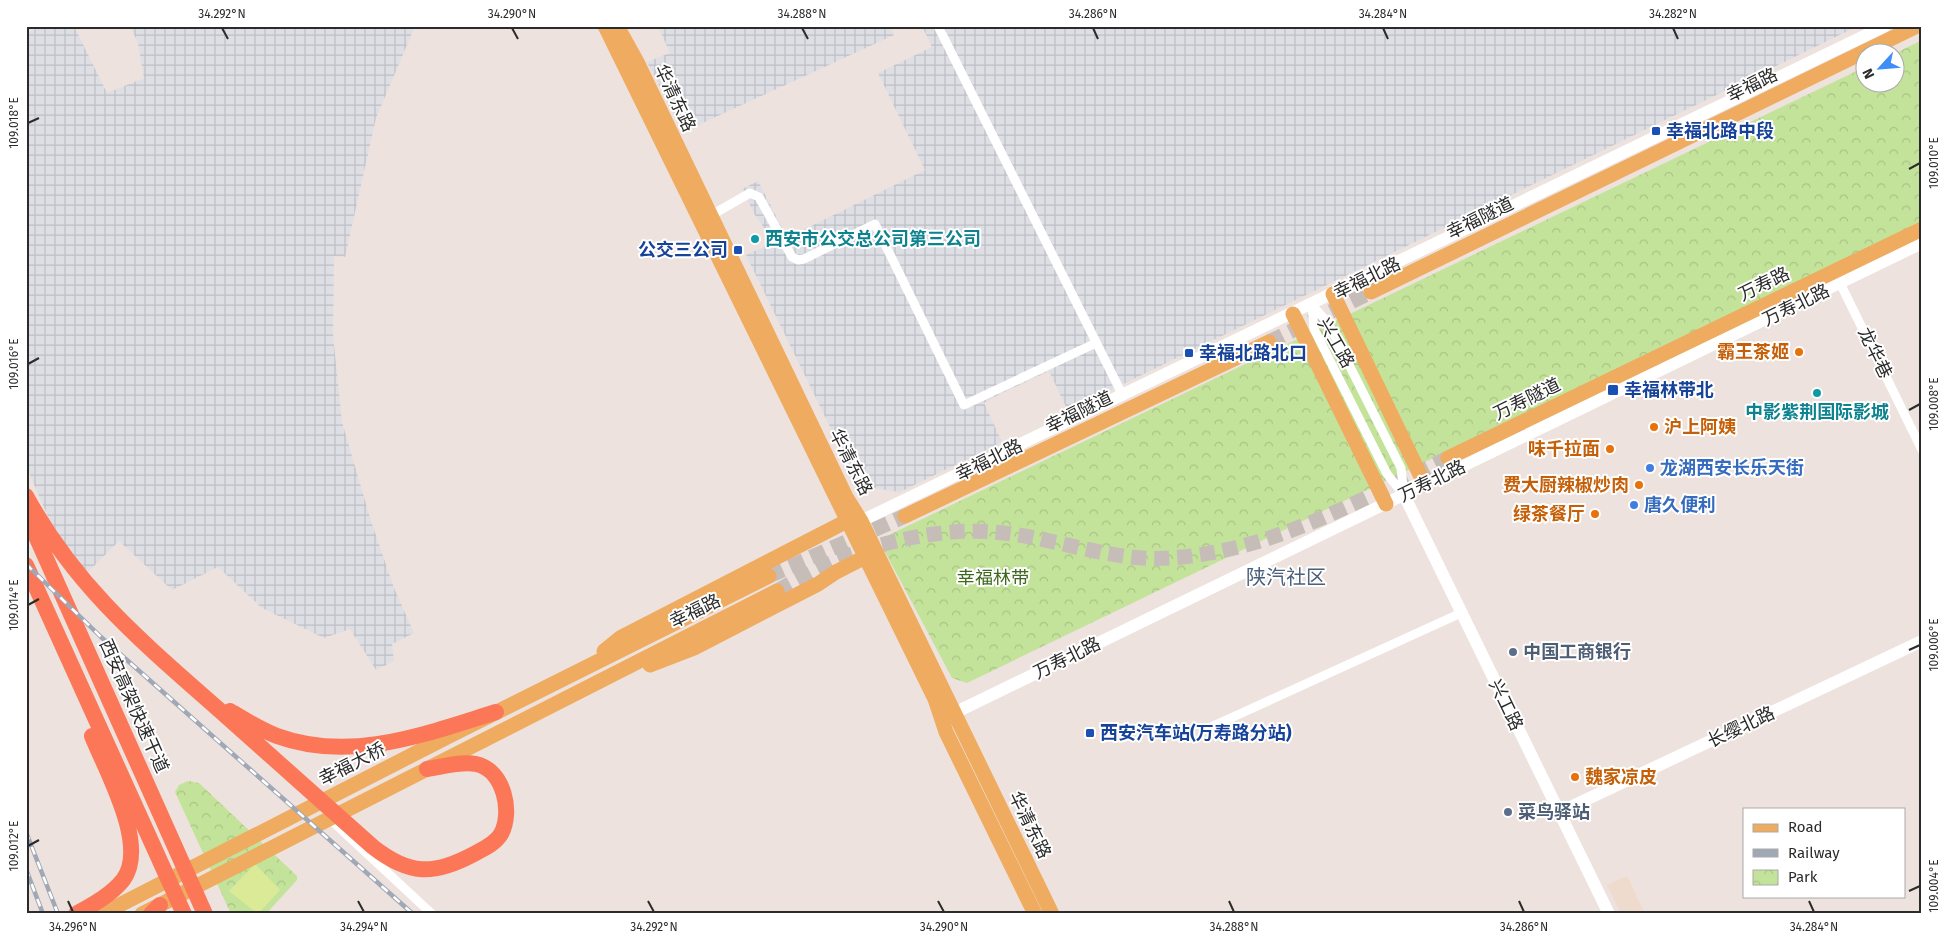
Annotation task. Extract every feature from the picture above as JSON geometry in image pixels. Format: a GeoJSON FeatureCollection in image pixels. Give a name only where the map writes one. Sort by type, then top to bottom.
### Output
{"type":"FeatureCollection","features":[{"type":"Feature","properties":{"kind":"highway"},"geometry":{"type":"LineString","coordinates":[[26,496],[56,546],[78,575],[118,619],[372,847],[401,866],[413,869],[440,868],[463,860],[496,840],[504,826],[503,793],[498,780],[487,770],[480,765],[469,764],[427,769]]}},
{"type":"Feature","properties":{"kind":"highway","name":"西安高架快速干道"},"geometry":{"type":"LineString","coordinates":[[26,514],[205,914]]}},
{"type":"Feature","properties":{"kind":"highway"},"geometry":{"type":"LineString","coordinates":[[26,565],[184,914]]}},
{"type":"Feature","properties":{"kind":"highway"},"geometry":{"type":"LineString","coordinates":[[36,586],[121,806],[130,835],[129,867],[122,881],[110,892],[76,914]]}},
{"type":"Feature","properties":{"kind":"highway"},"geometry":{"type":"LineString","coordinates":[[196,690],[276,736],[299,742],[338,748],[411,738],[496,712]]}},
{"type":"Feature","properties":{"kind":"main road"},"geometry":{"type":"LineString","coordinates":[[596,26],[634,84]]}},
{"type":"Feature","properties":{"kind":"main road","name":"华清东路"},"geometry":{"type":"LineString","coordinates":[[605,26],[854,521],[935,699],[948,716],[1052,914]]}},
{"type":"Feature","properties":{"kind":"main road","name":"华清东路"},"geometry":{"type":"LineString","coordinates":[[617,26],[656,102],[846,497],[854,521]]}},
{"type":"Feature","properties":{"kind":"main road"},"geometry":{"type":"LineString","coordinates":[[623,26],[641,60],[656,102]]}},
{"type":"Feature","properties":{"kind":"main road","name":"幸福北路"},"geometry":{"type":"LineString","coordinates":[[854,521],[1312,305],[1885,26]]}},
{"type":"Feature","properties":{"kind":"main road","name":"幸福路"},"geometry":{"type":"LineString","coordinates":[[1605,178],[1917,26]]}},
{"type":"Feature","properties":{"kind":"main road"},"geometry":{"type":"LineString","coordinates":[[1640,145],[1676,143]]}},
{"type":"Feature","properties":{"kind":"main road","name":"幸福隧道"},"geometry":{"type":"LineString","coordinates":[[1371,292],[1605,178]]}},
{"type":"Feature","properties":{"kind":"main road","name":"万寿路"},"geometry":{"type":"LineString","coordinates":[[1622,374],[1922,229]]}},
{"type":"Feature","properties":{"kind":"main road","name":"万寿北路"},"geometry":{"type":"LineString","coordinates":[[948,716],[1922,244]]}},
{"type":"Feature","properties":{"kind":"main road"},"geometry":{"type":"LineString","coordinates":[[1763,320],[1795,290]]}},
{"type":"Feature","properties":{"kind":"main road"},"geometry":{"type":"LineString","coordinates":[[1333,294],[1425,485]]}},
{"type":"Feature","properties":{"kind":"main road"},"geometry":{"type":"LineString","coordinates":[[1293,314],[1386,504]]}},
{"type":"Feature","properties":{"kind":"main road","name":"幸福隧道"},"geometry":{"type":"LineString","coordinates":[[905,516],[1269,342]]}},
{"type":"Feature","properties":{"kind":"main road","name":"万寿隧道"},"geometry":{"type":"LineString","coordinates":[[1448,458],[1622,374]]}},
{"type":"Feature","properties":{"kind":"main road","name":"兴工路"},"geometry":{"type":"LineString","coordinates":[[1404,495],[1610,914]]}},
{"type":"Feature","properties":{"kind":"main road"},"geometry":{"type":"LineString","coordinates":[[621,644],[854,521]]}},
{"type":"Feature","properties":{"kind":"main road"},"geometry":{"type":"LineString","coordinates":[[142,914],[156,909],[517,723],[572,703],[662,659],[694,648],[818,584],[870,554]]}},
{"type":"Feature","properties":{"kind":"main road","name":"幸福路"},"geometry":{"type":"LineString","coordinates":[[621,644],[769,576]]}},
{"type":"Feature","properties":{"kind":"main road","name":"幸福路"},"geometry":{"type":"LineString","coordinates":[[517,723],[629,664],[777,591]]}},
{"type":"Feature","properties":{"kind":"main road","name":"长缨北路"},"geometry":{"type":"LineString","coordinates":[[1560,812],[1922,641]]}},
{"type":"Feature","properties":{"kind":"main road","name":"幸福大桥"},"geometry":{"type":"LineString","coordinates":[[102,914],[576,672],[621,644]]}},
{"type":"Feature","properties":{"kind":"main road","name":"华清东路"},"geometry":{"type":"LineString","coordinates":[[948,716],[1035,914]]}},
{"type":"Feature","properties":{"kind":"street"},"geometry":{"type":"LineString","coordinates":[[938,26],[1122,396]]}},
{"type":"Feature","properties":{"kind":"street"},"geometry":{"type":"LineString","coordinates":[[710,216],[750,193],[755,194],[759,197],[792,256],[798,260],[804,259],[874,224],[964,405],[1096,343]]}},
{"type":"Feature","properties":{"kind":"street","name":"龙华巷"},"geometry":{"type":"LineString","coordinates":[[1840,283],[1922,450]]}},
{"type":"Feature","properties":{"kind":"street","name":"兴工路"},"geometry":{"type":"LineString","coordinates":[[1312,305],[1328,323],[1402,468],[1404,495]]}},
{"type":"Feature","properties":{"kind":"street","name":"兴工路"},"geometry":{"type":"LineString","coordinates":[[1312,305],[1314,329],[1387,474],[1404,495]]}},
{"type":"Feature","properties":{"kind":"street"},"geometry":{"type":"LineString","coordinates":[[26,525],[65,566]]}},
{"type":"Feature","properties":{"kind":"street"},"geometry":{"type":"LineString","coordinates":[[1211,727],[1461,613]]}},
{"type":"Feature","properties":{"kind":"street"},"geometry":{"type":"LineString","coordinates":[[265,758],[432,914]]}},
{"type":"Feature","properties":{"kind":"shaded area"},"geometry":{"type":"Polygon","coordinates":[[[41,26],[74,26],[107,93],[144,78],[138,43],[130,26],[415,26],[376,118],[345,257],[334,256],[333,335],[342,422],[371,521],[394,588],[414,633],[392,644],[394,661],[376,670],[350,629],[324,638],[262,608],[218,567],[172,590],[119,541],[83,577],[69,565],[26,466],[26,34],[41,26]]]}},
{"type":"Feature","properties":{"kind":"shaded area"},"geometry":{"type":"Polygon","coordinates":[[[658,26],[890,26],[894,35],[683,132],[647,62],[670,53],[658,26]]]}},
{"type":"Feature","properties":{"kind":"shaded area"},"geometry":{"type":"Polygon","coordinates":[[[922,26],[1858,26],[1068,411],[1049,371],[1000,394],[984,403],[1002,442],[900,492],[859,486],[746,255],[774,242],[755,215],[742,189],[758,181],[787,238],[925,170],[878,73],[932,47],[922,26]]]}},
{"type":"Feature","properties":{"kind":"shaded area"},"geometry":{"type":"Polygon","coordinates":[[[1627,876],[1645,914],[1621,914],[1607,885],[1627,876]]]}},
{"type":"Feature","properties":{"kind":"green space","name":"幸福林带"},"geometry":{"type":"Polygon","coordinates":[[[1922,40],[1922,222],[967,683],[952,678],[883,548],[891,534],[1856,71],[1856,92],[1906,92],[1906,48],[1922,40]]]}},
{"type":"Feature","properties":{"kind":"green space"},"geometry":{"type":"Polygon","coordinates":[[[188,781],[199,783],[297,876],[297,880],[266,914],[231,914],[175,792],[179,785],[188,781]]]}},
{"type":"Feature","properties":{"kind":"green space"},"geometry":{"type":"Polygon","coordinates":[[[255,864],[280,890],[258,914],[229,891],[255,864]]]}},
{"type":"Feature","properties":{"kind":"tunnel"},"geometry":{"type":"LineString","coordinates":[[1269,342],[1371,292]]}},
{"type":"Feature","properties":{"kind":"tunnel"},"geometry":{"type":"LineString","coordinates":[[777,591],[852,554],[903,539],[940,533],[975,531],[1015,534],[1103,553],[1147,558],[1206,554],[1243,546],[1313,522],[1448,458]]}},
{"type":"Feature","properties":{"kind":"tunnel"},"geometry":{"type":"LineString","coordinates":[[769,576],[905,516]]}},
{"type":"Feature","properties":{"kind":"railway"},"geometry":{"type":"LineString","coordinates":[[26,564],[101,637],[413,914]]}},
{"type":"Feature","properties":{"kind":"railway"},"geometry":{"type":"LineString","coordinates":[[26,832],[58,914]]}},
{"type":"Feature","properties":{"kind":"railway"},"geometry":{"type":"LineString","coordinates":[[26,869],[43,914]]}},
{"type":"Feature","properties":{"kind":"place","name":"幸福北路中段"},"geometry":{"type":"Point","coordinates":[1656,131]}},
{"type":"Feature","properties":{"kind":"place","name":"西安市公交总公司第三公司"},"geometry":{"type":"Point","coordinates":[755,239]}},
{"type":"Feature","properties":{"kind":"place","name":"公交三公司"},"geometry":{"type":"Point","coordinates":[738,250]}},
{"type":"Feature","properties":{"kind":"place","name":"霸王茶姬"},"geometry":{"type":"Point","coordinates":[1799,352]}},
{"type":"Feature","properties":{"kind":"place","name":"幸福北路北口"},"geometry":{"type":"Point","coordinates":[1189,353]}},
{"type":"Feature","properties":{"kind":"place","name":"幸福林带北"},"geometry":{"type":"Point","coordinates":[1613,390]}},
{"type":"Feature","properties":{"kind":"place","name":"中影紫荆国际影城"},"geometry":{"type":"Point","coordinates":[1817,393]}},
{"type":"Feature","properties":{"kind":"place","name":"沪上阿姨"},"geometry":{"type":"Point","coordinates":[1654,427]}},
{"type":"Feature","properties":{"kind":"place","name":"味千拉面"},"geometry":{"type":"Point","coordinates":[1610,449]}},
{"type":"Feature","properties":{"kind":"place","name":"龙湖西安长乐天街"},"geometry":{"type":"Point","coordinates":[1650,468]}},
{"type":"Feature","properties":{"kind":"place","name":"费大厨辣椒炒肉"},"geometry":{"type":"Point","coordinates":[1639,485]}},
{"type":"Feature","properties":{"kind":"place","name":"唐久便利"},"geometry":{"type":"Point","coordinates":[1634,505]}},
{"type":"Feature","properties":{"kind":"place","name":"绿茶餐厅"},"geometry":{"type":"Point","coordinates":[1595,514]}},
{"type":"Feature","properties":{"kind":"place","name":"中国工商银行"},"geometry":{"type":"Point","coordinates":[1513,652]}},
{"type":"Feature","properties":{"kind":"place","name":"西安汽车站(万寿路分站)"},"geometry":{"type":"Point","coordinates":[1090,733]}},
{"type":"Feature","properties":{"kind":"place","name":"魏家凉皮"},"geometry":{"type":"Point","coordinates":[1575,777]}},
{"type":"Feature","properties":{"kind":"place","name":"菜鸟驿站"},"geometry":{"type":"Point","coordinates":[1508,812]}},
{"type":"Feature","properties":{"kind":"district","name":"陕汽社区"},"geometry":{"type":"Point","coordinates":[1286,577]}}]}
